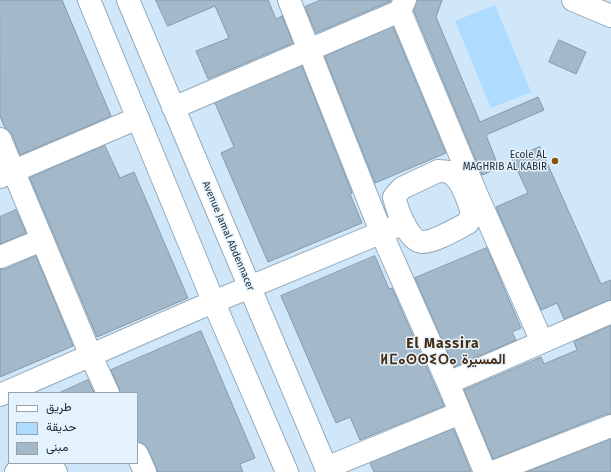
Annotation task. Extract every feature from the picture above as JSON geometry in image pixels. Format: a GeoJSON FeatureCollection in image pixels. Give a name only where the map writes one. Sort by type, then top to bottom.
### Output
{"type":"FeatureCollection","features":[{"type":"Feature","properties":{"kind":"street"},"geometry":{"type":"LineString","coordinates":[[89,0],[214,303],[286,472]]}},
{"type":"Feature","properties":{"kind":"street","name":"Avenue Jamal Abdennacer"},"geometry":{"type":"LineString","coordinates":[[128,0],[327,470]]}},
{"type":"Feature","properties":{"kind":"street"},"geometry":{"type":"LineString","coordinates":[[573,0],[611,16]]}},
{"type":"Feature","properties":{"kind":"street"},"geometry":{"type":"LineString","coordinates":[[291,1],[381,232],[448,383],[485,472]]}},
{"type":"Feature","properties":{"kind":"street"},"geometry":{"type":"LineString","coordinates":[[173,108],[309,49],[402,6],[469,190],[542,342]]}},
{"type":"Feature","properties":{"kind":"street"},"geometry":{"type":"LineString","coordinates":[[7,174],[138,118]]}},
{"type":"Feature","properties":{"kind":"street"},"geometry":{"type":"LineString","coordinates":[[0,139],[7,174],[42,240],[108,392]]}},
{"type":"Feature","properties":{"kind":"street"},"geometry":{"type":"LineString","coordinates":[[438,171],[447,171],[469,190],[472,212],[468,223],[434,239],[422,242],[413,238],[404,223],[394,197],[402,188],[438,171]]}},
{"type":"Feature","properties":{"kind":"street"},"geometry":{"type":"LineString","coordinates":[[0,395],[250,287],[404,223]]}},
{"type":"Feature","properties":{"kind":"street"},"geometry":{"type":"LineString","coordinates":[[0,257],[42,240]]}},
{"type":"Feature","properties":{"kind":"street"},"geometry":{"type":"LineString","coordinates":[[448,383],[611,312]]}},
{"type":"Feature","properties":{"kind":"street"},"geometry":{"type":"LineString","coordinates":[[327,470],[460,413]]}},
{"type":"Feature","properties":{"kind":"street"},"geometry":{"type":"LineString","coordinates":[[493,472],[611,426]]}},
{"type":"Feature","properties":{"kind":"street"},"geometry":{"type":"LineString","coordinates":[[138,456],[146,472]]}},
{"type":"Feature","properties":{"kind":"street"},"geometry":{"type":"LineString","coordinates":[[16,472],[35,464]]}},
{"type":"Feature","properties":{"kind":"street"},"geometry":{"type":"LineString","coordinates":[[48,464],[56,472]]}},
{"type":"Feature","properties":{"kind":"green space"},"geometry":{"type":"Polygon","coordinates":[[[495,5],[531,92],[491,108],[455,21],[495,5]]]}},
{"type":"Feature","properties":{"kind":"building"},"geometry":{"type":"Polygon","coordinates":[[[0,0],[62,0],[111,116],[20,155],[12,134],[5,128],[0,116],[0,0]]]}},
{"type":"Feature","properties":{"kind":"building"},"geometry":{"type":"Polygon","coordinates":[[[156,0],[268,0],[276,19],[282,16],[293,43],[208,79],[196,51],[229,38],[215,6],[168,26],[156,0]]]}},
{"type":"Feature","properties":{"kind":"building"},"geometry":{"type":"Polygon","coordinates":[[[321,0],[391,1],[316,33],[305,7],[321,0]]]}},
{"type":"Feature","properties":{"kind":"building"},"geometry":{"type":"Polygon","coordinates":[[[417,0],[442,0],[436,17],[480,122],[538,97],[544,110],[486,135],[499,168],[482,175],[414,11],[417,0]]]}},
{"type":"Feature","properties":{"kind":"building"},"geometry":{"type":"Polygon","coordinates":[[[393,27],[446,153],[375,183],[325,57],[393,27]]]}},
{"type":"Feature","properties":{"kind":"building"},"geometry":{"type":"Polygon","coordinates":[[[559,40],[586,52],[576,74],[549,62],[559,40]]]}},
{"type":"Feature","properties":{"kind":"building"},"geometry":{"type":"Polygon","coordinates":[[[302,66],[352,193],[350,194],[362,223],[268,262],[221,153],[234,147],[215,103],[302,66]]]}},
{"type":"Feature","properties":{"kind":"building"},"geometry":{"type":"Polygon","coordinates":[[[105,146],[120,178],[134,172],[188,298],[97,337],[30,178],[105,146]]]}},
{"type":"Feature","properties":{"kind":"building"},"geometry":{"type":"Polygon","coordinates":[[[540,147],[601,284],[611,280],[611,300],[564,319],[557,303],[541,310],[496,207],[528,193],[512,159],[540,147]]]}},
{"type":"Feature","properties":{"kind":"building"},"geometry":{"type":"Polygon","coordinates":[[[16,210],[26,233],[0,244],[0,217],[16,210]]]}},
{"type":"Feature","properties":{"kind":"building"},"geometry":{"type":"Polygon","coordinates":[[[487,248],[521,328],[512,332],[516,340],[454,367],[415,278],[487,248]]]}},
{"type":"Feature","properties":{"kind":"building"},"geometry":{"type":"Polygon","coordinates":[[[36,256],[73,346],[0,377],[0,269],[5,269],[36,256]]]}},
{"type":"Feature","properties":{"kind":"building"},"geometry":{"type":"Polygon","coordinates":[[[375,256],[389,289],[392,288],[444,406],[360,440],[350,417],[336,423],[281,296],[375,256]]]}},
{"type":"Feature","properties":{"kind":"building"},"geometry":{"type":"Polygon","coordinates":[[[611,326],[611,414],[606,414],[493,459],[464,390],[541,357],[544,364],[577,350],[574,342],[611,326]]]}},
{"type":"Feature","properties":{"kind":"building"},"geometry":{"type":"Polygon","coordinates":[[[201,331],[255,458],[240,464],[243,472],[157,472],[148,449],[144,444],[138,442],[138,392],[120,392],[111,370],[201,331]]]}},
{"type":"Feature","properties":{"kind":"building"},"geometry":{"type":"Polygon","coordinates":[[[88,380],[94,392],[61,392],[88,380]]]}},
{"type":"Feature","properties":{"kind":"building"},"geometry":{"type":"Polygon","coordinates":[[[454,429],[471,472],[374,472],[370,463],[454,429]]]}},
{"type":"Feature","properties":{"kind":"building"},"geometry":{"type":"Polygon","coordinates":[[[611,439],[611,472],[527,472],[611,439]]]}},
{"type":"Feature","properties":{"kind":"place","name":"Ecole AL MAGHRIB AL KABIR"},"geometry":{"type":"Point","coordinates":[555,161]}},
{"type":"Feature","properties":{"kind":"district","name":"El Massira ⵍⵎⴰⵙⵙⵉⵔⴰ المسيرة"},"geometry":{"type":"Point","coordinates":[443,352]}}]}
